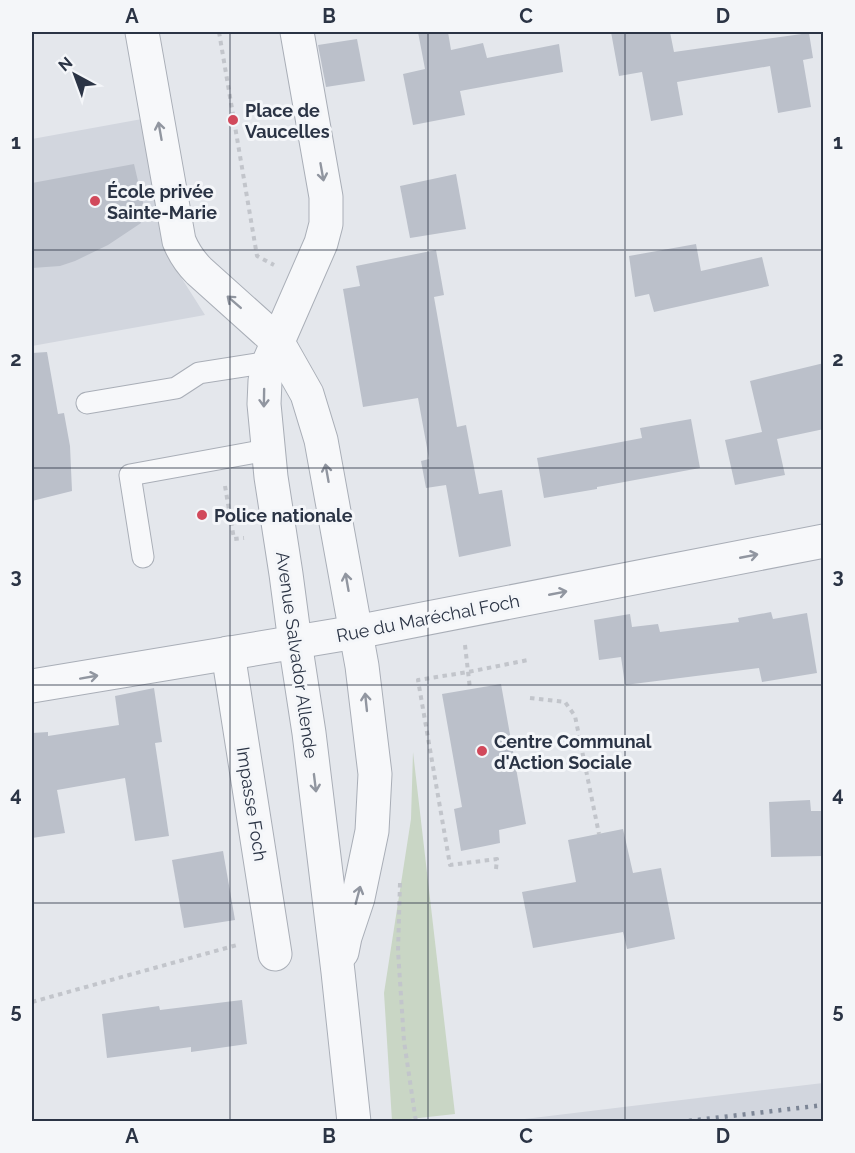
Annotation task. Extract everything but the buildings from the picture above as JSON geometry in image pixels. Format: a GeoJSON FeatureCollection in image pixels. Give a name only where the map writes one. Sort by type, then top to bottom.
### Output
{"type":"FeatureCollection","features":[{"type":"Feature","properties":{"kind":"street"},"geometry":{"type":"LineString","coordinates":[[142,32],[179,241],[183,252],[273,351],[317,253],[326,224],[326,197],[297,32]]}},
{"type":"Feature","properties":{"kind":"street","name":"Avenue Salvador Allende"},"geometry":{"type":"LineString","coordinates":[[273,351],[265,381],[267,450],[309,733],[354,1122]]}},
{"type":"Feature","properties":{"kind":"street","name":"Avenue Salvador Allende"},"geometry":{"type":"LineString","coordinates":[[273,351],[307,394],[321,440],[362,666],[375,774],[372,831],[365,869],[345,937],[338,972]]}},
{"type":"Feature","properties":{"kind":"street","name":"Rue du Maréchal Foch"},"geometry":{"type":"LineString","coordinates":[[32,686],[356,632],[824,541]]}},
{"type":"Feature","properties":{"kind":"street","name":"Impasse Foch"},"geometry":{"type":"LineString","coordinates":[[228,653],[274,945]]}},
{"type":"Feature","properties":{"kind":"lane"},"geometry":{"type":"LineString","coordinates":[[87,403],[176,388],[200,374],[273,351]]}},
{"type":"Feature","properties":{"kind":"lane"},"geometry":{"type":"LineString","coordinates":[[143,556],[130,475],[267,450]]}},
{"type":"Feature","properties":{"kind":"path"},"geometry":{"type":"LineString","coordinates":[[219,32],[257,256],[305,279]]}},
{"type":"Feature","properties":{"kind":"path"},"geometry":{"type":"LineString","coordinates":[[220,458],[234,539],[252,536]]}},
{"type":"Feature","properties":{"kind":"path"},"geometry":{"type":"LineString","coordinates":[[460,612],[470,689]]}},
{"type":"Feature","properties":{"kind":"path"},"geometry":{"type":"LineString","coordinates":[[496,869],[497,859],[450,865],[418,680],[528,660]]}},
{"type":"Feature","properties":{"kind":"path"},"geometry":{"type":"LineString","coordinates":[[530,699],[565,702],[575,716],[599,834]]}},
{"type":"Feature","properties":{"kind":"path"},"geometry":{"type":"LineString","coordinates":[[32,1002],[274,945]]}},
{"type":"Feature","properties":{"kind":"shaded area","name":"École privée Sainte-Marie"},"geometry":{"type":"Polygon","coordinates":[[[142,119],[172,263],[205,315],[32,346],[32,139],[142,119]]]}},
{"type":"Feature","properties":{"kind":"shaded area"},"geometry":{"type":"Polygon","coordinates":[[[823,1083],[823,1121],[508,1121],[823,1083]]]}},
{"type":"Feature","properties":{"kind":"green space"},"geometry":{"type":"Polygon","coordinates":[[[413,752],[455,1114],[392,1121],[384,993],[411,819],[413,752]]]}},
{"type":"Feature","properties":{"kind":"railway"},"geometry":{"type":"LineString","coordinates":[[680,1122],[824,1105]]}},
{"type":"Feature","properties":{"kind":"place","name":"Place de Vaucelles"},"geometry":{"type":"Point","coordinates":[233,120]}},
{"type":"Feature","properties":{"kind":"place","name":"École privée Sainte-Marie"},"geometry":{"type":"Point","coordinates":[95,201]}},
{"type":"Feature","properties":{"kind":"place","name":"Police nationale"},"geometry":{"type":"Point","coordinates":[202,515]}},
{"type":"Feature","properties":{"kind":"place","name":"Centre Communal d'Action Sociale"},"geometry":{"type":"Point","coordinates":[482,751]}}]}
